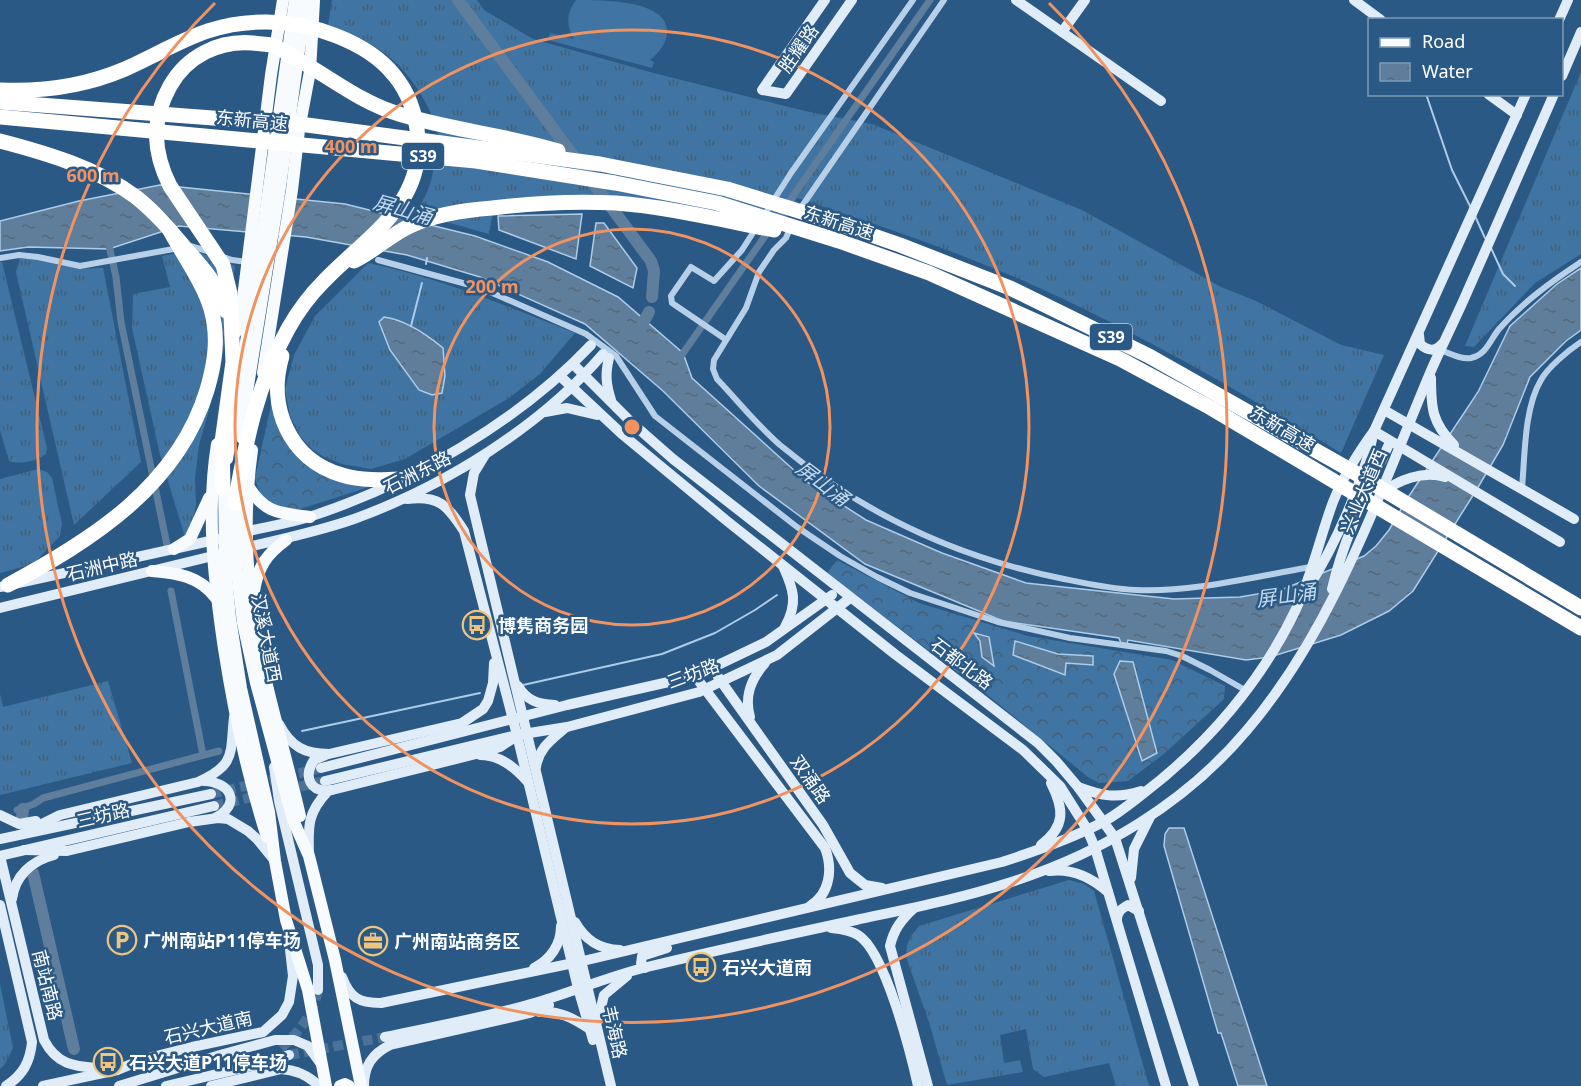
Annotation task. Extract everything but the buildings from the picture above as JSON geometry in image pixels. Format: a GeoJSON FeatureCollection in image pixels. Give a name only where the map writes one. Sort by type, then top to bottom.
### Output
{"type":"FeatureCollection","features":[{"type":"Feature","properties":{"kind":"highway"},"geometry":{"type":"LineString","coordinates":[[0,90],[57,88],[84,83],[124,69],[201,32],[242,22],[293,23],[348,41],[385,63],[410,98],[417,123],[418,145],[416,169],[406,194],[379,229],[323,281],[302,306],[288,329],[266,375],[247,435],[235,503]]}},
{"type":"Feature","properties":{"kind":"highway"},"geometry":{"type":"LineString","coordinates":[[217,490],[233,362],[230,293],[223,265],[170,186],[158,158],[157,124],[160,109],[174,79],[199,55],[236,42],[271,45],[354,94],[397,114],[443,126],[529,142],[600,164]]}},
{"type":"Feature","properties":{"kind":"highway","name":"东新高速"},"geometry":{"type":"LineString","coordinates":[[0,102],[307,125],[600,164],[726,189],[760,199],[900,244],[1010,288],[1159,362],[1362,477],[1581,608]]}},
{"type":"Feature","properties":{"kind":"highway","name":"东新高速"},"geometry":{"type":"LineString","coordinates":[[0,117],[476,161],[615,183],[717,203],[839,241],[929,273],[1120,359],[1211,408],[1581,628]]}},
{"type":"Feature","properties":{"kind":"highway"},"geometry":{"type":"LineString","coordinates":[[0,141],[75,165],[114,183],[142,202],[206,271],[219,292],[230,330],[233,362]]}},
{"type":"Feature","properties":{"kind":"highway"},"geometry":{"type":"LineString","coordinates":[[402,479],[357,478],[326,469],[300,450],[289,436],[281,418],[277,386],[282,357],[304,310],[323,281],[340,268],[368,254],[397,232],[414,224],[464,211],[515,205],[591,202],[680,211],[839,241]]}},
{"type":"Feature","properties":{"kind":"highway"},"geometry":{"type":"LineString","coordinates":[[4,586],[59,558],[125,510],[153,484],[183,445],[203,404],[215,355],[215,332],[211,308],[169,229]]}},
{"type":"Feature","properties":{"kind":"main road"},"geometry":{"type":"LineString","coordinates":[[275,188],[284,71],[295,0]]}},
{"type":"Feature","properties":{"kind":"main road"},"geometry":{"type":"LineString","coordinates":[[275,188],[306,0]]}},
{"type":"Feature","properties":{"kind":"main road"},"geometry":{"type":"LineString","coordinates":[[275,861],[253,793],[234,712],[216,594],[211,541],[217,490],[215,456],[227,372],[243,298],[249,243],[275,188],[301,119],[310,71],[314,0]]}},
{"type":"Feature","properties":{"kind":"main road","name":"胜耀路"},"geometry":{"type":"LineString","coordinates":[[825,0],[762,90],[786,94],[852,0]]}},
{"type":"Feature","properties":{"kind":"main road"},"geometry":{"type":"LineString","coordinates":[[1016,0],[1161,101]]}},
{"type":"Feature","properties":{"kind":"main road"},"geometry":{"type":"LineString","coordinates":[[1062,32],[1085,0]]}},
{"type":"Feature","properties":{"kind":"main road"},"geometry":{"type":"LineString","coordinates":[[1353,0],[1378,18]]}},
{"type":"Feature","properties":{"kind":"main road"},"geometry":{"type":"LineString","coordinates":[[1560,18],[1568,0]]}},
{"type":"Feature","properties":{"kind":"main road"},"geometry":{"type":"LineString","coordinates":[[283,2],[271,75],[275,188],[284,244],[272,309],[247,483],[247,532],[249,586],[261,658],[309,856]]}},
{"type":"Feature","properties":{"kind":"main road"},"geometry":{"type":"LineString","coordinates":[[1563,74],[1581,32]]}},
{"type":"Feature","properties":{"kind":"main road"},"geometry":{"type":"LineString","coordinates":[[1491,96],[1517,115]]}},
{"type":"Feature","properties":{"kind":"main road","name":"兴业大道西"},"geometry":{"type":"LineString","coordinates":[[1104,821],[1149,789],[1200,744],[1266,661],[1296,608],[1312,572],[1334,500],[1356,456],[1374,431],[1384,410],[1525,96]]}},
{"type":"Feature","properties":{"kind":"main road","name":"兴业大道西"},"geometry":{"type":"LineString","coordinates":[[1115,838],[1176,799],[1230,750],[1269,703],[1300,656],[1352,559],[1381,493],[1395,444],[1409,424],[1553,96]]}},
{"type":"Feature","properties":{"kind":"main road","name":"汉溪大道西"},"geometry":{"type":"LineString","coordinates":[[275,188],[217,490],[230,618],[242,688],[270,812],[275,861],[286,920],[308,990],[326,1086]]}},
{"type":"Feature","properties":{"kind":"main road","name":"汉溪大道西"},"geometry":{"type":"LineString","coordinates":[[275,188],[247,392],[235,503],[238,587],[256,684],[293,820],[309,856],[335,960],[362,1086]]}},
{"type":"Feature","properties":{"kind":"main road"},"geometry":{"type":"LineString","coordinates":[[1419,334],[1420,344],[1430,350],[1441,347]]}},
{"type":"Feature","properties":{"kind":"main road","name":"石洲东路"},"geometry":{"type":"LineString","coordinates":[[211,541],[310,517],[402,479],[434,462],[509,415],[560,376],[591,345]]}},
{"type":"Feature","properties":{"kind":"main road","name":"石洲东路"},"geometry":{"type":"LineString","coordinates":[[212,556],[286,540],[352,519],[401,500],[485,454],[539,414],[606,356],[606,379],[612,403]]}},
{"type":"Feature","properties":{"kind":"main road","name":"石都北路"},"geometry":{"type":"LineString","coordinates":[[573,364],[632,423],[673,459],[906,642],[988,703],[1038,743],[1056,761],[1115,838],[1194,1086]]}},
{"type":"Feature","properties":{"kind":"main road"},"geometry":{"type":"LineString","coordinates":[[1430,372],[1435,419],[1444,439]]}},
{"type":"Feature","properties":{"kind":"main road","name":"石都北路"},"geometry":{"type":"LineString","coordinates":[[560,376],[623,435],[896,655],[1023,750],[1060,786],[1087,829],[1095,848],[1166,1086]]}},
{"type":"Feature","properties":{"kind":"main road"},"geometry":{"type":"LineString","coordinates":[[539,414],[567,408],[601,416]]}},
{"type":"Feature","properties":{"kind":"main road"},"geometry":{"type":"LineString","coordinates":[[1384,410],[1444,439],[1466,457],[1574,519]]}},
{"type":"Feature","properties":{"kind":"main road"},"geometry":{"type":"LineString","coordinates":[[509,415],[519,414],[524,418],[518,429]]}},
{"type":"Feature","properties":{"kind":"main road"},"geometry":{"type":"LineString","coordinates":[[623,435],[620,426],[623,422],[632,423]]}},
{"type":"Feature","properties":{"kind":"main road"},"geometry":{"type":"LineString","coordinates":[[1312,572],[1368,459],[1374,431],[1486,500],[1560,542]]}},
{"type":"Feature","properties":{"kind":"main road"},"geometry":{"type":"LineString","coordinates":[[1329,603],[1338,565],[1357,513],[1395,444]]}},
{"type":"Feature","properties":{"kind":"main road"},"geometry":{"type":"LineString","coordinates":[[485,454],[474,473],[470,495],[499,656],[491,694],[483,709],[462,723],[329,754],[314,760],[308,777],[315,788],[323,791],[328,785],[474,755],[500,747],[522,734]]}},
{"type":"Feature","properties":{"kind":"main road"},"geometry":{"type":"LineString","coordinates":[[1381,493],[1395,483],[1420,476],[1439,475],[1453,480]]}},
{"type":"Feature","properties":{"kind":"main road"},"geometry":{"type":"LineString","coordinates":[[247,483],[257,500],[271,510],[310,517],[306,524],[307,528],[314,531]]}},
{"type":"Feature","properties":{"kind":"main road"},"geometry":{"type":"LineString","coordinates":[[174,549],[190,539],[217,490]]}},
{"type":"Feature","properties":{"kind":"main road"},"geometry":{"type":"LineString","coordinates":[[401,500],[421,497],[439,501],[455,517],[464,531],[517,718],[535,770],[566,918],[554,950],[543,963],[525,972]]}},
{"type":"Feature","properties":{"kind":"main road"},"geometry":{"type":"LineString","coordinates":[[464,531],[467,524],[473,522],[476,524]]}},
{"type":"Feature","properties":{"kind":"main road"},"geometry":{"type":"LineString","coordinates":[[252,607],[260,568],[270,552],[286,540]]}},
{"type":"Feature","properties":{"kind":"main road"},"geometry":{"type":"LineString","coordinates":[[771,555],[778,556],[783,551],[779,540]]}},
{"type":"Feature","properties":{"kind":"main road","name":"石洲中路"},"geometry":{"type":"LineString","coordinates":[[4,586],[211,541]]}},
{"type":"Feature","properties":{"kind":"main road"},"geometry":{"type":"LineString","coordinates":[[150,555],[152,572],[185,575],[198,580],[216,594]]}},
{"type":"Feature","properties":{"kind":"main road","name":"石洲中路"},"geometry":{"type":"LineString","coordinates":[[0,608],[212,556]]}},
{"type":"Feature","properties":{"kind":"main road"},"geometry":{"type":"LineString","coordinates":[[782,563],[795,600],[783,630]]}},
{"type":"Feature","properties":{"kind":"main road"},"geometry":{"type":"LineString","coordinates":[[216,594],[220,580],[227,574],[242,575],[249,586]]}},
{"type":"Feature","properties":{"kind":"main road","name":"三坊路"},"geometry":{"type":"LineString","coordinates":[[321,768],[567,705],[695,676],[766,642],[840,589]]}},
{"type":"Feature","properties":{"kind":"main road","name":"三坊路"},"geometry":{"type":"LineString","coordinates":[[328,785],[522,734],[567,727],[706,690],[774,656],[850,598]]}},
{"type":"Feature","properties":{"kind":"main road"},"geometry":{"type":"LineString","coordinates":[[753,726],[747,706],[750,686],[755,676],[774,656],[780,644],[773,640],[766,642]]}},
{"type":"Feature","properties":{"kind":"main road"},"geometry":{"type":"LineString","coordinates":[[896,655],[893,646],[897,641],[906,642]]}},
{"type":"Feature","properties":{"kind":"main road"},"geometry":{"type":"LineString","coordinates":[[499,656],[524,696],[542,704],[567,705]]}},
{"type":"Feature","properties":{"kind":"main road","name":"双涌路"},"geometry":{"type":"LineString","coordinates":[[712,669],[823,825],[850,873],[865,885],[873,888],[894,888]]}},
{"type":"Feature","properties":{"kind":"main road","name":"双涌路"},"geometry":{"type":"LineString","coordinates":[[695,676],[825,848],[830,860],[829,879],[817,902],[807,908]]}},
{"type":"Feature","properties":{"kind":"main road"},"geometry":{"type":"LineString","coordinates":[[513,678],[517,718]]}},
{"type":"Feature","properties":{"kind":"main road"},"geometry":{"type":"LineString","coordinates":[[0,815],[19,824],[200,781],[220,771],[227,763],[230,755],[234,712]]}},
{"type":"Feature","properties":{"kind":"main road"},"geometry":{"type":"LineString","coordinates":[[276,719],[284,733],[303,751],[312,754],[329,754]]}},
{"type":"Feature","properties":{"kind":"main road"},"geometry":{"type":"LineString","coordinates":[[535,770],[537,758],[545,745],[567,727]]}},
{"type":"Feature","properties":{"kind":"main road"},"geometry":{"type":"LineString","coordinates":[[522,734],[528,782],[566,918],[595,944],[608,949],[630,950]]}},
{"type":"Feature","properties":{"kind":"main road"},"geometry":{"type":"LineString","coordinates":[[270,736],[279,801],[318,965],[318,990]]}},
{"type":"Feature","properties":{"kind":"main road"},"geometry":{"type":"LineString","coordinates":[[474,755],[487,755],[500,759],[520,773],[528,782]]}},
{"type":"Feature","properties":{"kind":"main road"},"geometry":{"type":"LineString","coordinates":[[1039,765],[1049,772],[1054,772],[1057,770],[1056,761]]}},
{"type":"Feature","properties":{"kind":"main road"},"geometry":{"type":"LineString","coordinates":[[1033,852],[1049,839],[1058,826],[1061,814],[1059,800],[1039,765]]}},
{"type":"Feature","properties":{"kind":"main road"},"geometry":{"type":"LineString","coordinates":[[14,911],[13,891],[23,873],[44,857],[224,814],[230,804],[229,792],[218,783],[200,781]]}},
{"type":"Feature","properties":{"kind":"main road"},"geometry":{"type":"LineString","coordinates":[[309,856],[310,816],[328,785]]}},
{"type":"Feature","properties":{"kind":"main road"},"geometry":{"type":"LineString","coordinates":[[1078,787],[1111,797],[1149,789]]}},
{"type":"Feature","properties":{"kind":"main road","name":"三坊路"},"geometry":{"type":"LineString","coordinates":[[0,839],[211,794]]}},
{"type":"Feature","properties":{"kind":"main road","name":"三坊路"},"geometry":{"type":"LineString","coordinates":[[0,856],[214,806]]}},
{"type":"Feature","properties":{"kind":"main road"},"geometry":{"type":"LineString","coordinates":[[22,834],[60,815]]}},
{"type":"Feature","properties":{"kind":"main road"},"geometry":{"type":"LineString","coordinates":[[1130,884],[1134,849],[1151,816]]}},
{"type":"Feature","properties":{"kind":"main road"},"geometry":{"type":"LineString","coordinates":[[215,818],[228,819],[243,828],[257,839],[275,861]]}},
{"type":"Feature","properties":{"kind":"main road"},"geometry":{"type":"LineString","coordinates":[[335,960],[351,995],[371,1003],[381,1003],[577,962],[894,888],[1033,852],[1104,821]]}},
{"type":"Feature","properties":{"kind":"main road"},"geometry":{"type":"LineString","coordinates":[[386,1037],[538,1002],[641,969],[916,907],[1020,879],[1115,838]]}},
{"type":"Feature","properties":{"kind":"main road"},"geometry":{"type":"LineString","coordinates":[[24,850],[67,852]]}},
{"type":"Feature","properties":{"kind":"main road","name":"南站南路"},"geometry":{"type":"LineString","coordinates":[[0,856],[44,1040],[50,1051],[69,1065],[117,1070]]}},
{"type":"Feature","properties":{"kind":"main road"},"geometry":{"type":"LineString","coordinates":[[1013,858],[1023,864],[1025,869],[1020,879]]}},
{"type":"Feature","properties":{"kind":"main road"},"geometry":{"type":"LineString","coordinates":[[1037,873],[1060,869],[1074,872],[1096,881],[1109,893]]}},
{"type":"Feature","properties":{"kind":"main road"},"geometry":{"type":"LineString","coordinates":[[1117,921],[1117,914],[1128,905],[1139,911]]}},
{"type":"Feature","properties":{"kind":"main road"},"geometry":{"type":"LineString","coordinates":[[916,907],[899,922],[890,946],[928,1086]]}},
{"type":"Feature","properties":{"kind":"main road","name":"南站南路"},"geometry":{"type":"LineString","coordinates":[[0,908],[32,1042],[27,1064],[21,1074],[6,1086]]}},
{"type":"Feature","properties":{"kind":"main road","name":"韦海路"},"geometry":{"type":"LineString","coordinates":[[566,918],[594,1030],[611,1086]]}},
{"type":"Feature","properties":{"kind":"main road","name":"石兴大道南"},"geometry":{"type":"LineString","coordinates":[[43,1086],[117,1070],[144,1059],[192,1047],[263,1032],[282,1015],[292,991],[293,975],[286,920]]}},
{"type":"Feature","properties":{"kind":"main road"},"geometry":{"type":"LineString","coordinates":[[825,927],[858,934],[875,953],[912,1057],[918,1086]]}},
{"type":"Feature","properties":{"kind":"main road"},"geometry":{"type":"LineString","coordinates":[[641,969],[642,956],[700,933]]}},
{"type":"Feature","properties":{"kind":"main road"},"geometry":{"type":"LineString","coordinates":[[362,1086],[364,1074],[372,1058],[390,1046],[547,1011],[577,1021],[594,1030],[604,994],[620,980],[641,969]]}},
{"type":"Feature","properties":{"kind":"main road"},"geometry":{"type":"LineString","coordinates":[[530,1013],[557,1002],[583,986]]}},
{"type":"Feature","properties":{"kind":"main road","name":"韦海路"},"geometry":{"type":"LineString","coordinates":[[594,1030],[604,1086]]}},
{"type":"Feature","properties":{"kind":"main road"},"geometry":{"type":"LineString","coordinates":[[263,1032],[273,1036],[282,1048]]}},
{"type":"Feature","properties":{"kind":"main road"},"geometry":{"type":"LineString","coordinates":[[166,1086],[260,1064],[294,1040],[308,1046],[323,1065]]}},
{"type":"Feature","properties":{"kind":"main road"},"geometry":{"type":"LineString","coordinates":[[119,1086],[220,1055],[282,1048]]}},
{"type":"Feature","properties":{"kind":"main road"},"geometry":{"type":"LineString","coordinates":[[211,1086],[281,1069],[304,1074],[320,1086]]}},
{"type":"Feature","properties":{"kind":"main road"},"geometry":{"type":"LineString","coordinates":[[340,1086],[345,1084],[349,1086]]}},
{"type":"Feature","properties":{"kind":"street"},"geometry":{"type":"LineString","coordinates":[[725,339],[672,303],[671,296],[691,267],[714,281],[742,250],[791,173],[913,0]]}},
{"type":"Feature","properties":{"kind":"street"},"geometry":{"type":"LineString","coordinates":[[944,0],[804,201],[786,238],[774,250],[759,272],[746,308],[714,360],[717,379],[779,443],[830,482],[868,507],[922,535],[973,556],[1026,572],[1099,586],[1136,590],[1174,590],[1312,572]]}},
{"type":"Feature","properties":{"kind":"street"},"geometry":{"type":"LineString","coordinates":[[0,258],[19,255],[80,266],[190,246],[232,260],[247,262]]}},
{"type":"Feature","properties":{"kind":"street"},"geometry":{"type":"LineString","coordinates":[[378,260],[481,288],[586,334],[616,356],[655,416],[797,527],[877,577],[921,597],[998,622],[1070,638],[1166,651],[1182,656],[1245,690]]}},
{"type":"Feature","properties":{"kind":"street"},"geometry":{"type":"LineString","coordinates":[[1441,347],[1461,358],[1472,358],[1485,351],[1496,332],[1517,309],[1541,289],[1581,262]]}},
{"type":"Feature","properties":{"kind":"street"},"geometry":{"type":"LineString","coordinates":[[1522,489],[1532,402],[1541,379],[1570,349],[1581,342]]}},
{"type":"Feature","properties":{"kind":"green space"},"geometry":{"type":"Polygon","coordinates":[[[332,0],[477,0],[484,10],[533,39],[657,74],[805,111],[872,124],[1082,210],[1221,287],[1256,301],[1341,345],[1384,355],[1341,453],[1185,362],[1065,300],[940,247],[797,198],[777,235],[618,208],[493,212],[489,234],[414,213],[426,194],[433,173],[438,135],[434,119],[413,82],[393,60],[357,37],[328,25],[332,0]]]}},
{"type":"Feature","properties":{"kind":"green space"},"geometry":{"type":"Polygon","coordinates":[[[576,0],[601,0],[644,7],[663,19],[667,34],[662,47],[650,60],[654,62],[652,68],[548,40],[550,33],[574,39],[568,20],[570,10],[576,0]]]}},
{"type":"Feature","properties":{"kind":"green space"},"geometry":{"type":"Polygon","coordinates":[[[1581,72],[1581,254],[1535,283],[1474,347],[1465,346],[1581,72]]]}},
{"type":"Feature","properties":{"kind":"green space"},"geometry":{"type":"Polygon","coordinates":[[[193,250],[235,266],[220,372],[199,445],[195,478],[196,505],[191,528],[185,537],[160,455],[132,328],[133,294],[170,287],[162,256],[193,250]]]}},
{"type":"Feature","properties":{"kind":"green space"},"geometry":{"type":"Polygon","coordinates":[[[20,259],[37,259],[80,269],[103,268],[141,462],[74,525],[16,272],[20,259]]]}},
{"type":"Feature","properties":{"kind":"green space"},"geometry":{"type":"Polygon","coordinates":[[[0,262],[2,262],[47,448],[43,456],[23,462],[9,461],[0,430],[0,262]]]}},
{"type":"Feature","properties":{"kind":"green space"},"geometry":{"type":"Polygon","coordinates":[[[368,263],[421,276],[575,333],[540,374],[509,398],[405,459],[371,469],[342,464],[312,449],[300,436],[290,416],[285,389],[294,355],[315,316],[368,263]]]}},
{"type":"Feature","properties":{"kind":"green space"},"geometry":{"type":"Polygon","coordinates":[[[273,396],[285,440],[369,487],[297,510],[277,508],[261,497],[255,478],[273,396]]]}},
{"type":"Feature","properties":{"kind":"green space"},"geometry":{"type":"Polygon","coordinates":[[[38,469],[47,472],[52,478],[62,524],[60,536],[33,564],[0,573],[0,479],[38,469]]]}},
{"type":"Feature","properties":{"kind":"green space"},"geometry":{"type":"Polygon","coordinates":[[[837,560],[919,603],[1028,636],[1172,660],[1225,686],[1224,699],[1165,753],[1128,781],[1099,783],[1088,777],[990,697],[827,573],[837,560]]]}},
{"type":"Feature","properties":{"kind":"green space"},"geometry":{"type":"Polygon","coordinates":[[[108,681],[132,763],[0,795],[0,694],[3,707],[108,681]]]}},
{"type":"Feature","properties":{"kind":"green space"},"geometry":{"type":"Polygon","coordinates":[[[1069,880],[1084,884],[1094,891],[1149,1086],[1116,1086],[1109,1063],[1044,1077],[1033,1069],[1026,1029],[1000,1035],[1004,1063],[1020,1060],[1023,1072],[947,1085],[929,1022],[906,957],[907,945],[911,936],[919,926],[1069,880]]]}},
{"type":"Feature","properties":{"kind":"green space"},"geometry":{"type":"Polygon","coordinates":[[[0,984],[13,1048],[0,1069],[0,984]]]}},
{"type":"Feature","properties":{"kind":"water","name":"屏山涌"},"geometry":{"type":"Polygon","coordinates":[[[160,185],[345,204],[475,236],[548,262],[618,297],[683,353],[692,378],[807,482],[866,520],[942,553],[1026,583],[1174,599],[1240,597],[1281,590],[1364,556],[1389,530],[1478,392],[1510,326],[1557,284],[1581,268],[1581,330],[1566,341],[1530,377],[1503,445],[1413,591],[1389,611],[1341,635],[1270,657],[1246,660],[1128,640],[1127,644],[1121,643],[1119,638],[1003,621],[865,564],[759,486],[663,391],[585,324],[480,277],[407,255],[306,237],[179,226],[109,249],[28,247],[0,251],[0,221],[79,201],[160,185]]]}},
{"type":"Feature","properties":{"kind":"water"},"geometry":{"type":"Polygon","coordinates":[[[582,214],[576,259],[499,230],[498,216],[582,214]]]}},
{"type":"Feature","properties":{"kind":"water"},"geometry":{"type":"Polygon","coordinates":[[[596,223],[604,223],[637,268],[633,288],[590,266],[596,223]]]}},
{"type":"Feature","properties":{"kind":"water"},"geometry":{"type":"Polygon","coordinates":[[[384,317],[415,328],[443,348],[445,376],[442,393],[432,395],[419,390],[390,350],[379,322],[384,317]]]}},
{"type":"Feature","properties":{"kind":"water"},"geometry":{"type":"Polygon","coordinates":[[[974,633],[989,637],[994,666],[982,657],[980,641],[974,633]]]}},
{"type":"Feature","properties":{"kind":"water"},"geometry":{"type":"Polygon","coordinates":[[[1015,641],[1058,654],[1093,656],[1093,665],[1066,663],[1065,675],[1013,655],[1015,641]]]}},
{"type":"Feature","properties":{"kind":"water"},"geometry":{"type":"Polygon","coordinates":[[[1120,661],[1133,662],[1157,753],[1142,761],[1114,674],[1120,661]]]}},
{"type":"Feature","properties":{"kind":"water"},"geometry":{"type":"Polygon","coordinates":[[[1169,828],[1184,828],[1267,1086],[1238,1086],[1221,1033],[1218,1033],[1164,846],[1165,834],[1169,828]]]}},
{"type":"Feature","properties":{"kind":"waterway"},"geometry":{"type":"LineString","coordinates":[[458,0],[651,261],[654,271],[652,297]]}},
{"type":"Feature","properties":{"kind":"waterway"},"geometry":{"type":"LineString","coordinates":[[679,359],[930,0]]}},
{"type":"Feature","properties":{"kind":"waterway"},"geometry":{"type":"LineString","coordinates":[[1427,96],[1452,170],[1471,208]]}},
{"type":"Feature","properties":{"kind":"waterway"},"geometry":{"type":"LineString","coordinates":[[1475,216],[1485,238]]}},
{"type":"Feature","properties":{"kind":"waterway"},"geometry":{"type":"LineString","coordinates":[[108,241],[116,277],[121,322],[167,545]]}},
{"type":"Feature","properties":{"kind":"waterway"},"geometry":{"type":"LineString","coordinates":[[1491,248],[1503,274],[1515,286]]}},
{"type":"Feature","properties":{"kind":"waterway"},"geometry":{"type":"LineString","coordinates":[[426,264],[427,258]]}},
{"type":"Feature","properties":{"kind":"waterway"},"geometry":{"type":"LineString","coordinates":[[411,326],[422,283]]}},
{"type":"Feature","properties":{"kind":"waterway"},"geometry":{"type":"LineString","coordinates":[[637,334],[649,312]]}},
{"type":"Feature","properties":{"kind":"waterway"},"geometry":{"type":"LineString","coordinates":[[171,591],[203,755]]}},
{"type":"Feature","properties":{"kind":"waterway"},"geometry":{"type":"LineString","coordinates":[[523,685],[662,654],[715,633],[777,595]]}},
{"type":"Feature","properties":{"kind":"waterway"},"geometry":{"type":"LineString","coordinates":[[302,731],[480,693]]}},
{"type":"Feature","properties":{"kind":"waterway"},"geometry":{"type":"LineString","coordinates":[[17,810],[43,798],[219,751]]}},
{"type":"Feature","properties":{"kind":"waterway"},"geometry":{"type":"LineString","coordinates":[[22,817],[23,809]]}},
{"type":"Feature","properties":{"kind":"waterway"},"geometry":{"type":"LineString","coordinates":[[33,873],[74,1049]]}},
{"type":"Feature","properties":{"kind":"tunnel"},"geometry":{"type":"LineString","coordinates":[[211,794],[321,768]]}},
{"type":"Feature","properties":{"kind":"tunnel"},"geometry":{"type":"LineString","coordinates":[[285,790],[325,781]]}},
{"type":"Feature","properties":{"kind":"tunnel"},"geometry":{"type":"LineString","coordinates":[[214,806],[261,795]]}},
{"type":"Feature","properties":{"kind":"tunnel"},"geometry":{"type":"LineString","coordinates":[[281,1048],[305,1022],[318,990]]}},
{"type":"Feature","properties":{"kind":"tunnel"},"geometry":{"type":"LineString","coordinates":[[289,1055],[385,1037]]}},
{"type":"Feature","properties":{"kind":"place","name":"博隽商务园"},"geometry":{"type":"Point","coordinates":[477,625]}},
{"type":"Feature","properties":{"kind":"place","name":"广州南站P11停车场"},"geometry":{"type":"Point","coordinates":[122,940]}},
{"type":"Feature","properties":{"kind":"place","name":"广州南站商务区"},"geometry":{"type":"Point","coordinates":[373,941]}},
{"type":"Feature","properties":{"kind":"place","name":"石兴大道南"},"geometry":{"type":"Point","coordinates":[701,967]}},
{"type":"Feature","properties":{"kind":"place","name":"石兴大道P11停车场"},"geometry":{"type":"Point","coordinates":[108,1062]}}]}
